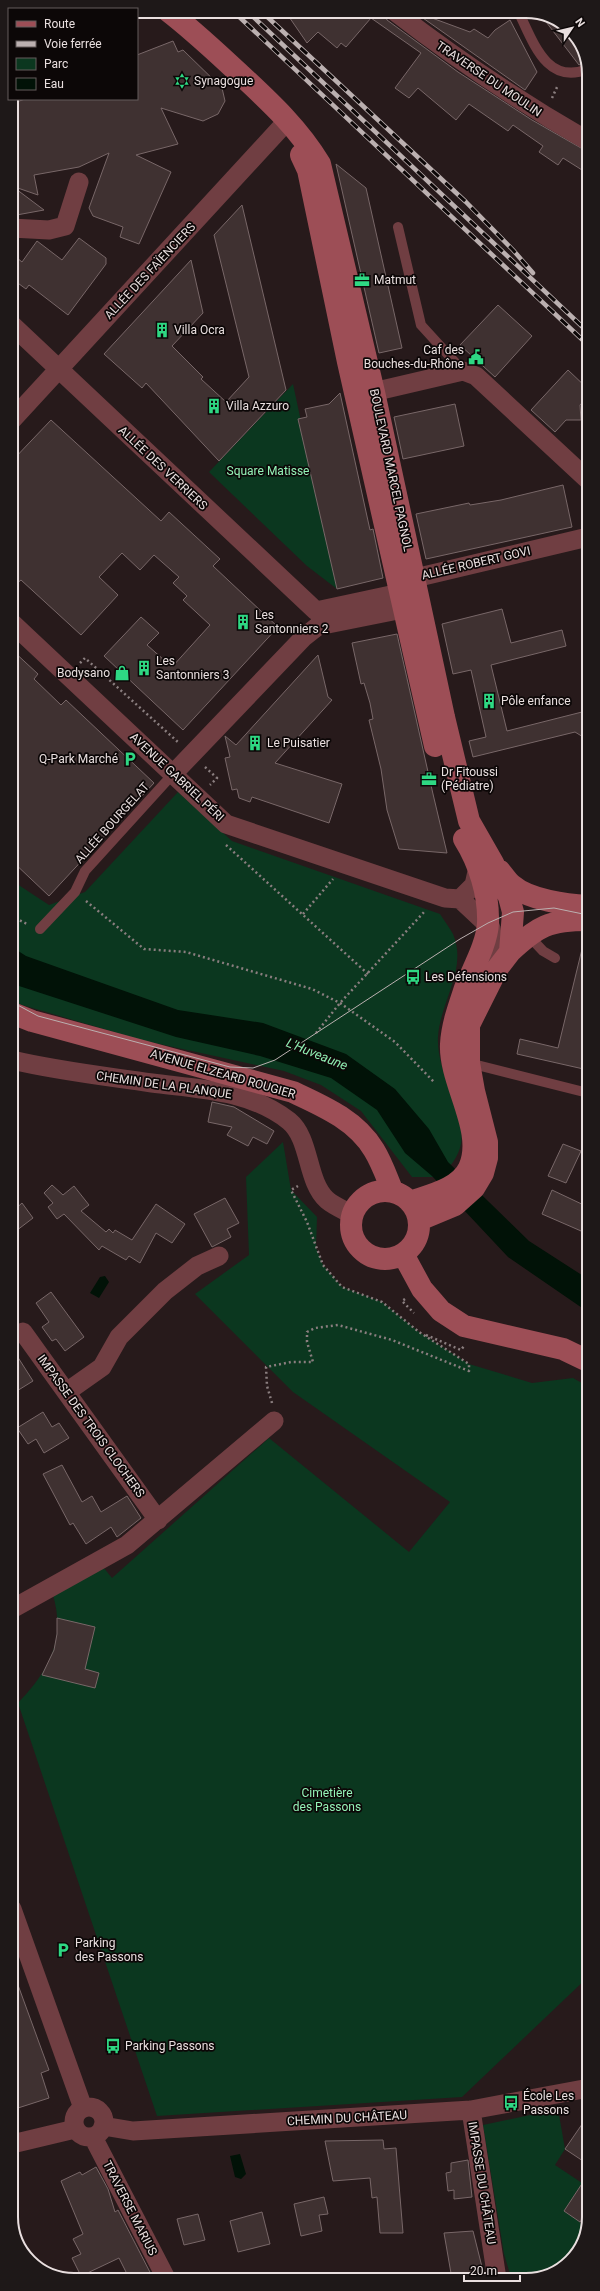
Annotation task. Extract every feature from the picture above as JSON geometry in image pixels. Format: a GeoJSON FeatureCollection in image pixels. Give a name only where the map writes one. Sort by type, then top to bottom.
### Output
{"type":"FeatureCollection","features":[{"type":"Feature","properties":{"kind":"main road","name":"BOULEVARD MARCEL PAGNOL"},"geometry":{"type":"LineString","coordinates":[[170,18],[186,36],[285,124]]}},
{"type":"Feature","properties":{"kind":"main road","name":"BOULEVARD MARCEL PAGNOL"},"geometry":{"type":"LineString","coordinates":[[177,18],[193,31],[285,124],[308,170],[365,394],[409,593],[444,717],[469,821],[508,955]]}},
{"type":"Feature","properties":{"kind":"main road","name":"BOULEVARD MARCEL PAGNOL"},"geometry":{"type":"LineString","coordinates":[[485,872],[499,920]]}},
{"type":"Feature","properties":{"kind":"main road"},"geometry":{"type":"LineString","coordinates":[[485,872],[544,900],[566,905],[582,906]]}},
{"type":"Feature","properties":{"kind":"main road"},"geometry":{"type":"LineString","coordinates":[[480,1156],[453,1068],[451,1045],[454,1022],[499,920],[518,902],[544,900]]}},
{"type":"Feature","properties":{"kind":"main road"},"geometry":{"type":"LineString","coordinates":[[499,920],[536,930],[582,921]]}},
{"type":"Feature","properties":{"kind":"main road"},"geometry":{"type":"LineString","coordinates":[[407,1205],[416,1240],[403,1254],[392,1259],[380,1259],[369,1255],[360,1248],[353,1238],[351,1227],[352,1215],[357,1206],[373,1193],[407,1205],[443,1201],[480,1156],[487,1142],[474,1091],[469,1063],[469,1025],[497,969],[508,955],[536,930]]}},
{"type":"Feature","properties":{"kind":"main road","name":"AVENUE ELZEARD ROUGIER"},"geometry":{"type":"LineString","coordinates":[[18,1015],[32,1021],[293,1092],[318,1103],[341,1116],[357,1130],[374,1150],[407,1205]]}},
{"type":"Feature","properties":{"kind":"main road"},"geometry":{"type":"LineString","coordinates":[[403,1254],[422,1289],[441,1311],[464,1326],[563,1349],[582,1358]]}},
{"type":"Feature","properties":{"kind":"street","name":"TRAVERSE DU MOULIN"},"geometry":{"type":"LineString","coordinates":[[403,18],[450,54],[537,112],[582,138]]}},
{"type":"Feature","properties":{"kind":"street","name":"ALLÉE DES FAÏENCIERS"},"geometry":{"type":"LineString","coordinates":[[18,413],[285,124]]}},
{"type":"Feature","properties":{"kind":"street"},"geometry":{"type":"LineString","coordinates":[[18,228],[49,230],[65,226],[79,182]]}},
{"type":"Feature","properties":{"kind":"street","name":"ALLÉE DES VERRIERS"},"geometry":{"type":"LineString","coordinates":[[18,331],[317,618]]}},
{"type":"Feature","properties":{"kind":"street"},"geometry":{"type":"LineString","coordinates":[[365,394],[463,370],[476,376],[582,474]]}},
{"type":"Feature","properties":{"kind":"street","name":"ALLÉE ROBERT GOVI"},"geometry":{"type":"LineString","coordinates":[[173,774],[304,637],[317,618],[409,593],[582,539]]}},
{"type":"Feature","properties":{"kind":"street","name":"AVENUE GABRIEL PÉRI"},"geometry":{"type":"LineString","coordinates":[[18,629],[226,824],[342,863],[445,901]]}},
{"type":"Feature","properties":{"kind":"street"},"geometry":{"type":"LineString","coordinates":[[445,901],[474,885],[485,872]]}},
{"type":"Feature","properties":{"kind":"street"},"geometry":{"type":"LineString","coordinates":[[445,901],[499,920],[491,928],[493,941],[490,966],[479,1004]]}},
{"type":"Feature","properties":{"kind":"street"},"geometry":{"type":"LineString","coordinates":[[566,905],[582,901]]}},
{"type":"Feature","properties":{"kind":"street","name":"CHEMIN DE LA PLANQUE"},"geometry":{"type":"LineString","coordinates":[[18,1062],[48,1069],[238,1094],[268,1107],[291,1123],[302,1141],[317,1187],[327,1200],[352,1215]]}},
{"type":"Feature","properties":{"kind":"street"},"geometry":{"type":"LineString","coordinates":[[68,1392],[102,1367],[119,1337],[165,1290],[196,1266],[219,1256]]}},
{"type":"Feature","properties":{"kind":"street","name":"IMPASSE DES TROIS CLOCHERS"},"geometry":{"type":"LineString","coordinates":[[23,1332],[68,1392],[97,1436],[158,1520]]}},
{"type":"Feature","properties":{"kind":"street"},"geometry":{"type":"LineString","coordinates":[[18,1606],[127,1545],[274,1421]]}},
{"type":"Feature","properties":{"kind":"street"},"geometry":{"type":"LineString","coordinates":[[18,1926],[83,2108]]}},
{"type":"Feature","properties":{"kind":"street","name":"CHEMIN DU CHÂTEAU"},"geometry":{"type":"LineString","coordinates":[[98,2132],[471,2110],[582,2089]]}},
{"type":"Feature","properties":{"kind":"street"},"geometry":{"type":"LineString","coordinates":[[83,2108],[93,2108],[98,2110],[104,2118],[98,2132],[82,2136],[75,2129],[74,2119],[83,2108]]}},
{"type":"Feature","properties":{"kind":"street","name":"IMPASSE DU CHÂTEAU"},"geometry":{"type":"LineString","coordinates":[[471,2110],[496,2273]]}},
{"type":"Feature","properties":{"kind":"street"},"geometry":{"type":"LineString","coordinates":[[18,2143],[75,2129]]}},
{"type":"Feature","properties":{"kind":"street","name":"TRAVERSE MARIUS"},"geometry":{"type":"LineString","coordinates":[[98,2132],[164,2273]]}},
{"type":"Feature","properties":{"kind":"lane"},"geometry":{"type":"LineString","coordinates":[[521,18],[544,60],[556,70],[575,74],[582,71]]}},
{"type":"Feature","properties":{"kind":"lane"},"geometry":{"type":"LineString","coordinates":[[398,227],[421,325],[463,370]]}},
{"type":"Feature","properties":{"kind":"lane","name":"ALLÉE BOURGELAT"},"geometry":{"type":"LineString","coordinates":[[40,929],[75,892],[85,871],[173,774]]}},
{"type":"Feature","properties":{"kind":"lane"},"geometry":{"type":"LineString","coordinates":[[536,930],[543,951],[554,958]]}},
{"type":"Feature","properties":{"kind":"lane"},"geometry":{"type":"LineString","coordinates":[[469,1063],[582,1091]]}},
{"type":"Feature","properties":{"kind":"path"},"geometry":{"type":"LineString","coordinates":[[537,112],[554,97],[560,82],[556,70]]}},
{"type":"Feature","properties":{"kind":"path"},"geometry":{"type":"LineString","coordinates":[[74,669],[85,658],[185,748]]}},
{"type":"Feature","properties":{"kind":"path"},"geometry":{"type":"LineString","coordinates":[[202,764],[217,778],[208,787]]}},
{"type":"Feature","properties":{"kind":"path"},"geometry":{"type":"LineString","coordinates":[[222,841],[368,974]]}},
{"type":"Feature","properties":{"kind":"path"},"geometry":{"type":"LineString","coordinates":[[303,914],[336,876],[342,863]]}},
{"type":"Feature","properties":{"kind":"path"},"geometry":{"type":"LineString","coordinates":[[75,892],[144,949],[186,952],[312,989],[340,1003],[395,1042],[437,1085]]}},
{"type":"Feature","properties":{"kind":"path"},"geometry":{"type":"LineString","coordinates":[[316,1033],[340,1003],[368,974],[445,901]]}},
{"type":"Feature","properties":{"kind":"path"},"geometry":{"type":"LineString","coordinates":[[274,1421],[267,1386],[266,1367],[290,1362],[313,1362],[307,1342],[307,1332],[315,1328],[338,1325],[376,1336],[469,1371],[469,1364],[419,1332],[382,1302],[342,1287],[323,1265],[307,1222],[291,1190],[300,1185],[303,1192]]}},
{"type":"Feature","properties":{"kind":"green space","name":"Square Matisse"},"geometry":{"type":"Polygon","coordinates":[[[293,384],[337,589],[307,566],[209,472],[293,384]]]}},
{"type":"Feature","properties":{"kind":"green space"},"geometry":{"type":"Polygon","coordinates":[[[178,792],[232,841],[440,914],[453,934],[457,947],[455,973],[443,1011],[438,1037],[441,1064],[459,1118],[461,1131],[461,1144],[458,1154],[453,1162],[441,1177],[412,1177],[361,1111],[321,1085],[284,1071],[141,1040],[18,1004],[18,885],[49,905],[85,892],[178,792]]]}},
{"type":"Feature","properties":{"kind":"green space","name":"Cimetière des Passons"},"geometry":{"type":"Polygon","coordinates":[[[283,1142],[291,1190],[317,1217],[316,1248],[323,1265],[342,1287],[382,1302],[419,1332],[469,1364],[532,1383],[573,1378],[582,1383],[582,1983],[462,2097],[157,2116],[18,1703],[38,1679],[52,1654],[56,1641],[57,1626],[53,1595],[103,1567],[112,1578],[269,1438],[409,1552],[450,1502],[293,1392],[195,1294],[249,1255],[246,1177],[283,1142]]]}},
{"type":"Feature","properties":{"kind":"green space"},"geometry":{"type":"Polygon","coordinates":[[[558,2109],[565,2149],[555,2165],[582,2183],[564,2211],[580,2222],[581,2227],[576,2242],[570,2251],[563,2259],[544,2270],[526,2273],[510,2273],[504,2254],[483,2125],[558,2109]]]}},
{"type":"Feature","properties":{"kind":"water","name":"L'Huveaune"},"geometry":{"type":"Polygon","coordinates":[[[18,951],[26,956],[178,1010],[263,1023],[346,1054],[395,1089],[429,1129],[448,1162],[529,1241],[582,1275],[582,1308],[508,1257],[432,1176],[405,1153],[377,1110],[331,1078],[260,1056],[176,1037],[19,986],[18,951]]]}},
{"type":"Feature","properties":{"kind":"water"},"geometry":{"type":"Polygon","coordinates":[[[105,1276],[109,1282],[99,1298],[90,1293],[100,1277],[105,1276]]]}},
{"type":"Feature","properties":{"kind":"water"},"geometry":{"type":"Polygon","coordinates":[[[240,2154],[246,2174],[241,2179],[235,2177],[230,2156],[240,2154]]]}},
{"type":"Feature","properties":{"kind":"building"},"geometry":{"type":"Polygon","coordinates":[[[290,18],[371,18],[346,47],[341,43],[337,48],[318,32],[307,43],[290,18]]]}},
{"type":"Feature","properties":{"kind":"building"},"geometry":{"type":"Polygon","coordinates":[[[371,18],[386,18],[458,72],[532,120],[582,149],[582,170],[563,158],[558,165],[539,152],[543,146],[513,125],[508,131],[469,104],[456,120],[418,88],[409,98],[395,88],[421,53],[371,18]]]}},
{"type":"Feature","properties":{"kind":"building"},"geometry":{"type":"Polygon","coordinates":[[[423,18],[432,18],[470,32],[474,29],[488,38],[495,30],[510,20],[537,72],[525,90],[423,18]]]}},
{"type":"Feature","properties":{"kind":"building"},"geometry":{"type":"Polygon","coordinates":[[[546,22],[552,25],[552,30],[546,22]]]}},
{"type":"Feature","properties":{"kind":"building"},"geometry":{"type":"Polygon","coordinates":[[[173,41],[178,52],[183,50],[222,88],[225,101],[218,114],[203,121],[161,108],[178,144],[136,155],[171,172],[139,244],[120,237],[123,227],[93,216],[89,208],[109,153],[79,167],[34,175],[38,195],[18,188],[18,102],[22,100],[138,100],[138,55],[173,41]]]}},
{"type":"Feature","properties":{"kind":"building"},"geometry":{"type":"Polygon","coordinates":[[[566,48],[575,48],[581,64],[579,65],[566,48]]]}},
{"type":"Feature","properties":{"kind":"building"},"geometry":{"type":"Polygon","coordinates":[[[336,164],[366,188],[402,348],[379,353],[336,164]]]}},
{"type":"Feature","properties":{"kind":"building"},"geometry":{"type":"Polygon","coordinates":[[[18,190],[44,210],[18,215],[18,190]]]}},
{"type":"Feature","properties":{"kind":"building"},"geometry":{"type":"Polygon","coordinates":[[[242,205],[286,390],[219,461],[146,383],[142,388],[104,354],[191,260],[203,313],[172,346],[203,377],[201,379],[226,402],[249,377],[214,235],[242,205]]]}},
{"type":"Feature","properties":{"kind":"building"},"geometry":{"type":"Polygon","coordinates":[[[79,238],[106,258],[106,264],[68,315],[29,285],[26,289],[18,283],[18,259],[22,262],[37,241],[62,260],[79,238]]]}},
{"type":"Feature","properties":{"kind":"building"},"geometry":{"type":"Polygon","coordinates":[[[498,305],[532,336],[495,377],[460,345],[498,305]]]}},
{"type":"Feature","properties":{"kind":"building"},"geometry":{"type":"Polygon","coordinates":[[[568,370],[582,383],[582,403],[580,405],[581,420],[566,420],[555,432],[531,410],[568,370]]]}},
{"type":"Feature","properties":{"kind":"building"},"geometry":{"type":"Polygon","coordinates":[[[340,393],[370,530],[373,529],[383,578],[337,589],[298,419],[307,417],[305,409],[329,404],[340,393]]]}},
{"type":"Feature","properties":{"kind":"building"},"geometry":{"type":"Polygon","coordinates":[[[455,404],[464,446],[403,459],[394,417],[455,404]]]}},
{"type":"Feature","properties":{"kind":"building"},"geometry":{"type":"Polygon","coordinates":[[[51,420],[161,521],[169,512],[220,559],[213,566],[278,627],[183,730],[104,656],[141,617],[159,633],[147,645],[172,667],[210,625],[183,600],[187,596],[173,583],[179,577],[154,555],[140,570],[122,553],[99,577],[118,595],[81,635],[21,580],[18,582],[18,455],[51,420]]]}},
{"type":"Feature","properties":{"kind":"building"},"geometry":{"type":"Polygon","coordinates":[[[563,485],[572,527],[426,559],[416,514],[469,503],[470,505],[501,500],[563,485]]]}},
{"type":"Feature","properties":{"kind":"building"},"geometry":{"type":"Polygon","coordinates":[[[502,609],[511,643],[562,630],[566,646],[491,665],[507,731],[582,712],[582,736],[575,732],[473,757],[469,741],[486,737],[471,670],[453,674],[442,624],[502,609]]]}},
{"type":"Feature","properties":{"kind":"building"},"geometry":{"type":"Polygon","coordinates":[[[397,634],[447,853],[399,849],[387,810],[381,769],[369,720],[373,719],[370,703],[364,683],[361,684],[352,643],[397,634]]]}},
{"type":"Feature","properties":{"kind":"building"},"geometry":{"type":"Polygon","coordinates":[[[18,655],[38,674],[34,679],[61,705],[66,700],[154,783],[49,896],[18,867],[18,655]]]}},
{"type":"Feature","properties":{"kind":"building","name":"Le Puisatier"},"geometry":{"type":"Polygon","coordinates":[[[318,655],[328,697],[332,700],[275,763],[342,784],[329,823],[252,797],[250,802],[239,798],[237,789],[232,790],[225,758],[230,757],[225,736],[236,745],[318,655]]]}},
{"type":"Feature","properties":{"kind":"building"},"geometry":{"type":"Polygon","coordinates":[[[582,949],[582,1069],[517,1054],[520,1039],[558,1048],[582,949]]]}},
{"type":"Feature","properties":{"kind":"building"},"geometry":{"type":"Polygon","coordinates":[[[212,1102],[234,1107],[274,1131],[267,1144],[253,1137],[248,1146],[227,1135],[232,1127],[208,1122],[212,1102]]]}},
{"type":"Feature","properties":{"kind":"building"},"geometry":{"type":"Polygon","coordinates":[[[563,1144],[581,1151],[566,1183],[548,1176],[563,1144]]]}},
{"type":"Feature","properties":{"kind":"building"},"geometry":{"type":"Polygon","coordinates":[[[52,1185],[63,1195],[74,1186],[89,1205],[81,1211],[106,1232],[109,1229],[113,1233],[115,1230],[132,1240],[156,1204],[185,1224],[172,1243],[156,1233],[140,1263],[129,1256],[126,1260],[102,1246],[99,1250],[64,1214],[57,1219],[48,1207],[53,1203],[44,1193],[52,1185]]]}},
{"type":"Feature","properties":{"kind":"building"},"geometry":{"type":"Polygon","coordinates":[[[552,1190],[582,1204],[582,1231],[542,1214],[552,1190]]]}},
{"type":"Feature","properties":{"kind":"building"},"geometry":{"type":"Polygon","coordinates":[[[225,1198],[239,1223],[227,1229],[231,1237],[212,1247],[194,1214],[225,1198]]]}},
{"type":"Feature","properties":{"kind":"building"},"geometry":{"type":"Polygon","coordinates":[[[22,1203],[33,1218],[18,1229],[18,1207],[22,1203]]]}},
{"type":"Feature","properties":{"kind":"building"},"geometry":{"type":"Polygon","coordinates":[[[51,1292],[84,1337],[65,1351],[56,1339],[52,1341],[42,1327],[49,1322],[36,1303],[51,1292]]]}},
{"type":"Feature","properties":{"kind":"building"},"geometry":{"type":"Polygon","coordinates":[[[18,1357],[33,1381],[18,1390],[18,1357]]]}},
{"type":"Feature","properties":{"kind":"building"},"geometry":{"type":"Polygon","coordinates":[[[43,1412],[52,1427],[59,1423],[69,1438],[44,1453],[36,1439],[28,1444],[18,1427],[43,1412]]]}},
{"type":"Feature","properties":{"kind":"building"},"geometry":{"type":"Polygon","coordinates":[[[62,1465],[82,1502],[92,1496],[101,1512],[127,1496],[141,1518],[117,1537],[111,1527],[86,1544],[73,1523],[70,1525],[43,1474],[62,1465]]]}},
{"type":"Feature","properties":{"kind":"building"},"geometry":{"type":"Polygon","coordinates":[[[57,1618],[95,1627],[85,1669],[99,1673],[95,1688],[42,1675],[54,1650],[57,1634],[57,1618]]]}},
{"type":"Feature","properties":{"kind":"building"},"geometry":{"type":"Polygon","coordinates":[[[18,1985],[49,2070],[41,2073],[49,2098],[18,2108],[18,1985]]]}},
{"type":"Feature","properties":{"kind":"building"},"geometry":{"type":"Polygon","coordinates":[[[582,2124],[582,2160],[565,2149],[582,2124]]]}},
{"type":"Feature","properties":{"kind":"building"},"geometry":{"type":"Polygon","coordinates":[[[383,2140],[384,2149],[396,2148],[403,2233],[380,2233],[377,2197],[372,2198],[370,2178],[333,2181],[325,2141],[383,2140]]]}},
{"type":"Feature","properties":{"kind":"building"},"geometry":{"type":"Polygon","coordinates":[[[468,2160],[472,2197],[454,2199],[454,2190],[448,2191],[446,2173],[451,2172],[451,2163],[468,2160]]]}},
{"type":"Feature","properties":{"kind":"building"},"geometry":{"type":"Polygon","coordinates":[[[96,2167],[108,2189],[115,2212],[118,2210],[150,2273],[126,2273],[119,2258],[87,2273],[80,2273],[72,2258],[81,2254],[73,2239],[83,2234],[61,2181],[80,2172],[82,2175],[96,2167]]]}},
{"type":"Feature","properties":{"kind":"building"},"geometry":{"type":"Polygon","coordinates":[[[582,2184],[582,2219],[580,2222],[564,2211],[582,2184]]]}},
{"type":"Feature","properties":{"kind":"building"},"geometry":{"type":"Polygon","coordinates":[[[324,2197],[328,2214],[319,2215],[322,2231],[301,2236],[294,2204],[324,2197]]]}},
{"type":"Feature","properties":{"kind":"building"},"geometry":{"type":"Polygon","coordinates":[[[262,2212],[270,2244],[238,2252],[230,2221],[262,2212]]]}},
{"type":"Feature","properties":{"kind":"building"},"geometry":{"type":"Polygon","coordinates":[[[198,2214],[205,2240],[184,2245],[177,2219],[198,2214]]]}},
{"type":"Feature","properties":{"kind":"building"},"geometry":{"type":"Polygon","coordinates":[[[473,2231],[484,2273],[451,2273],[444,2233],[473,2231]]]}},
{"type":"Feature","properties":{"kind":"tram line"},"geometry":{"type":"LineString","coordinates":[[18,1005],[38,1016],[230,1067],[253,1068],[275,1060],[460,939],[488,923],[513,912],[554,908],[582,914]]}},
{"type":"Feature","properties":{"kind":"railway"},"geometry":{"type":"LineString","coordinates":[[240,18],[582,339]]}},
{"type":"Feature","properties":{"kind":"railway"},"geometry":{"type":"LineString","coordinates":[[254,18],[582,326]]}},
{"type":"Feature","properties":{"kind":"railway"},"geometry":{"type":"LineString","coordinates":[[269,18],[466,202],[513,250],[533,273]]}},
{"type":"Feature","properties":{"kind":"place","name":"Synagogue"},"geometry":{"type":"Point","coordinates":[182,81]}},
{"type":"Feature","properties":{"kind":"place","name":"Matmut"},"geometry":{"type":"Point","coordinates":[362,280]}},
{"type":"Feature","properties":{"kind":"place","name":"Villa Ocra"},"geometry":{"type":"Point","coordinates":[162,330]}},
{"type":"Feature","properties":{"kind":"place","name":"Caf des Bouches-du-Rhône"},"geometry":{"type":"Point","coordinates":[476,357]}},
{"type":"Feature","properties":{"kind":"place","name":"Villa Azzuro"},"geometry":{"type":"Point","coordinates":[214,406]}},
{"type":"Feature","properties":{"kind":"place","name":"Les Santonniers 2"},"geometry":{"type":"Point","coordinates":[243,622]}},
{"type":"Feature","properties":{"kind":"place","name":"Les Santonniers 3"},"geometry":{"type":"Point","coordinates":[144,668]}},
{"type":"Feature","properties":{"kind":"place","name":"Bodysano"},"geometry":{"type":"Point","coordinates":[122,673]}},
{"type":"Feature","properties":{"kind":"place","name":"Pôle enfance"},"geometry":{"type":"Point","coordinates":[489,701]}},
{"type":"Feature","properties":{"kind":"place","name":"Le Puisatier"},"geometry":{"type":"Point","coordinates":[255,743]}},
{"type":"Feature","properties":{"kind":"place","name":"Q-Park Marché"},"geometry":{"type":"Point","coordinates":[130,759]}},
{"type":"Feature","properties":{"kind":"place","name":"Dr Fitoussi (Pédiatre)"},"geometry":{"type":"Point","coordinates":[429,779]}},
{"type":"Feature","properties":{"kind":"place","name":"Les Défensions"},"geometry":{"type":"Point","coordinates":[413,977]}},
{"type":"Feature","properties":{"kind":"place","name":"Parking des Passons"},"geometry":{"type":"Point","coordinates":[63,1950]}},
{"type":"Feature","properties":{"kind":"place","name":"Parking Passons"},"geometry":{"type":"Point","coordinates":[113,2046]}},
{"type":"Feature","properties":{"kind":"place","name":"École Les Passons"},"geometry":{"type":"Point","coordinates":[511,2103]}}]}
